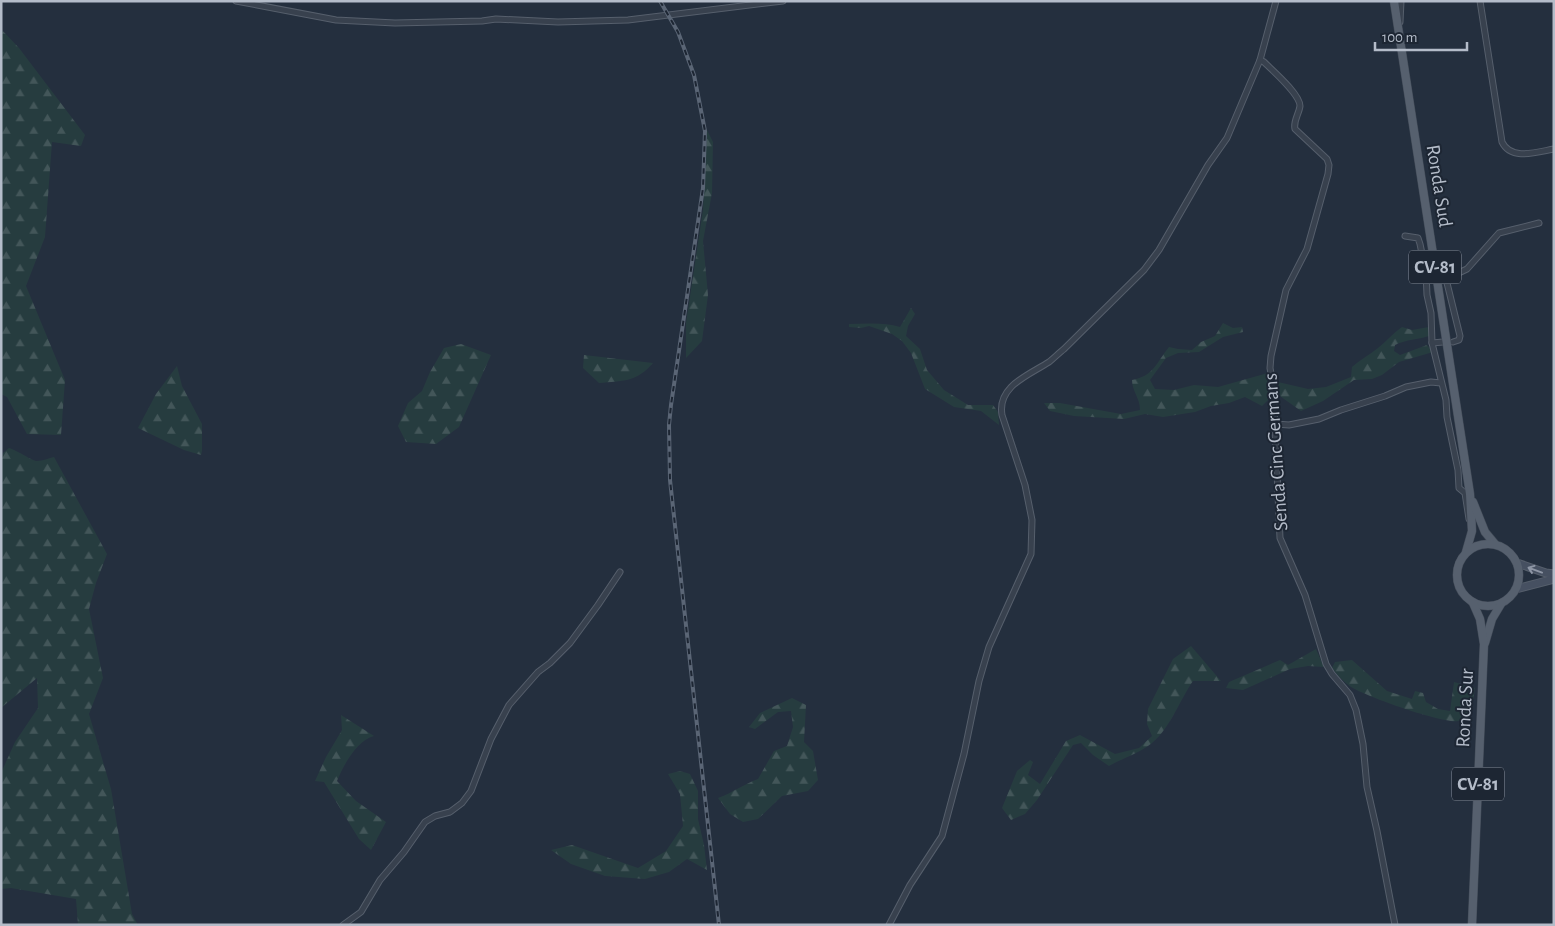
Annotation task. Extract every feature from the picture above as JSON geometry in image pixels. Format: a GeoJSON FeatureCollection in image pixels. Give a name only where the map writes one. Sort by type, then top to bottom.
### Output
{"type":"FeatureCollection","features":[{"type":"Feature","properties":{"kind":"main road","name":"Ronda Sud"},"geometry":{"type":"LineString","coordinates":[[1394,1],[1470,494]]}},
{"type":"Feature","properties":{"kind":"main road","name":"CV-81"},"geometry":{"type":"LineString","coordinates":[[1470,494],[1472,531],[1466,552],[1460,560],[1456,579],[1459,589],[1473,603],[1480,619],[1484,644]]}},
{"type":"Feature","properties":{"kind":"main road","name":"CV-81"},"geometry":{"type":"LineString","coordinates":[[1470,494],[1485,532],[1495,544],[1511,554],[1516,563]]}},
{"type":"Feature","properties":{"kind":"main road"},"geometry":{"type":"LineString","coordinates":[[1466,552],[1475,546],[1495,544]]}},
{"type":"Feature","properties":{"kind":"main road"},"geometry":{"type":"LineString","coordinates":[[1516,563],[1519,580],[1516,589]]}},
{"type":"Feature","properties":{"kind":"main road","name":"CV-81"},"geometry":{"type":"LineString","coordinates":[[1484,644],[1492,619],[1501,604],[1510,598],[1516,589]]}},
{"type":"Feature","properties":{"kind":"main road"},"geometry":{"type":"LineString","coordinates":[[1473,603],[1482,606],[1501,604]]}},
{"type":"Feature","properties":{"kind":"main road","name":"Ronda Sur"},"geometry":{"type":"LineString","coordinates":[[1472,925],[1484,644]]}},
{"type":"Feature","properties":{"kind":"street"},"geometry":{"type":"LineString","coordinates":[[236,1],[336,20],[395,23],[496,19],[558,22],[628,20],[783,1]]}},
{"type":"Feature","properties":{"kind":"street"},"geometry":{"type":"LineString","coordinates":[[890,925],[918,870],[942,836],[964,754],[979,681],[989,648],[1031,554],[1033,541],[1032,520],[1025,485],[1002,415],[1002,403],[1014,383],[1050,361],[1064,349],[1153,260],[1208,165],[1227,138],[1260,60],[1276,1]]}},
{"type":"Feature","properties":{"kind":"street"},"geometry":{"type":"LineString","coordinates":[[1400,40],[1401,1]]}},
{"type":"Feature","properties":{"kind":"street"},"geometry":{"type":"LineString","coordinates":[[1480,1],[1499,130],[1504,146],[1510,152],[1518,154],[1554,149]]}},
{"type":"Feature","properties":{"kind":"street","name":"Senda Cinc Germans"},"geometry":{"type":"LineString","coordinates":[[1260,60],[1298,97],[1300,105],[1294,124],[1296,129],[1327,159],[1329,165],[1308,244],[1286,290],[1271,356],[1270,368],[1276,424],[1280,538],[1305,595],[1326,664],[1350,695],[1356,710],[1363,744],[1367,787],[1378,832],[1395,925]]}},
{"type":"Feature","properties":{"kind":"street"},"geometry":{"type":"LineString","coordinates":[[1453,342],[1459,340],[1460,336],[1447,283],[1448,278],[1467,269],[1499,234],[1539,223]]}},
{"type":"Feature","properties":{"kind":"street"},"geometry":{"type":"LineString","coordinates":[[1405,236],[1418,238],[1420,244],[1426,273],[1432,343],[1437,356],[1440,383],[1446,400],[1447,417],[1458,470],[1459,488],[1466,494],[1467,514],[1472,531]]}},
{"type":"Feature","properties":{"kind":"street"},"geometry":{"type":"LineString","coordinates":[[1432,343],[1443,342]]}},
{"type":"Feature","properties":{"kind":"street"},"geometry":{"type":"LineString","coordinates":[[1276,424],[1289,425],[1319,419],[1406,387],[1425,383],[1440,383]]}},
{"type":"Feature","properties":{"kind":"street"},"geometry":{"type":"LineString","coordinates":[[1516,563],[1546,574],[1554,574]]}},
{"type":"Feature","properties":{"kind":"street"},"geometry":{"type":"LineString","coordinates":[[343,925],[361,912],[380,880],[404,852],[425,822],[435,816],[450,812],[462,803],[471,790],[491,739],[509,705],[533,678],[570,643],[620,572]]}},
{"type":"Feature","properties":{"kind":"street"},"geometry":{"type":"LineString","coordinates":[[1516,589],[1554,579]]}},
{"type":"Feature","properties":{"kind":"green space"},"geometry":{"type":"Polygon","coordinates":[[[1,29],[19,48],[85,135],[81,146],[52,142],[45,237],[26,286],[65,380],[61,435],[27,434],[7,397],[1,394],[1,29]]]}},
{"type":"Feature","properties":{"kind":"green space"},"geometry":{"type":"Polygon","coordinates":[[[707,130],[713,142],[712,193],[703,241],[708,295],[702,341],[686,358],[686,323],[703,210],[707,130]]]}},
{"type":"Feature","properties":{"kind":"green space"},"geometry":{"type":"Polygon","coordinates":[[[911,308],[915,314],[908,326],[906,336],[920,349],[927,370],[944,390],[968,405],[993,405],[998,412],[999,425],[981,411],[954,407],[925,389],[911,353],[902,341],[892,334],[869,326],[861,328],[849,327],[849,324],[888,324],[900,327],[911,308]]]}},
{"type":"Feature","properties":{"kind":"green space"},"geometry":{"type":"Polygon","coordinates":[[[1223,323],[1233,328],[1242,327],[1243,332],[1223,337],[1199,352],[1178,353],[1166,358],[1150,380],[1155,389],[1174,390],[1194,385],[1218,387],[1268,373],[1272,396],[1262,406],[1245,397],[1195,412],[1163,417],[1145,414],[1124,419],[1074,416],[1050,411],[1044,403],[1060,403],[1121,414],[1140,410],[1132,380],[1150,372],[1169,347],[1192,350],[1201,342],[1215,336],[1223,323]]]}},
{"type":"Feature","properties":{"kind":"green space"},"geometry":{"type":"Polygon","coordinates":[[[1402,327],[1412,330],[1429,327],[1429,336],[1399,343],[1395,345],[1394,351],[1400,355],[1427,345],[1433,352],[1399,362],[1382,375],[1372,379],[1354,380],[1323,401],[1301,411],[1277,394],[1278,382],[1308,389],[1326,387],[1351,377],[1352,367],[1402,327]]]}},
{"type":"Feature","properties":{"kind":"green space"},"geometry":{"type":"Polygon","coordinates":[[[461,344],[491,355],[459,427],[436,444],[406,442],[398,426],[408,403],[422,391],[430,372],[444,348],[461,344]]]}},
{"type":"Feature","properties":{"kind":"green space"},"geometry":{"type":"Polygon","coordinates":[[[584,355],[653,363],[635,377],[622,381],[599,383],[583,368],[584,355]]]}},
{"type":"Feature","properties":{"kind":"green space"},"geometry":{"type":"Polygon","coordinates":[[[177,366],[182,386],[202,424],[201,455],[184,450],[138,428],[156,394],[177,366]]]}},
{"type":"Feature","properties":{"kind":"green space"},"geometry":{"type":"Polygon","coordinates":[[[9,448],[37,461],[54,457],[107,554],[89,609],[103,678],[89,714],[111,789],[132,914],[138,925],[78,925],[76,899],[11,888],[1,889],[1,773],[15,742],[38,708],[37,678],[1,708],[1,460],[3,453],[9,448]]]}},
{"type":"Feature","properties":{"kind":"green space"},"geometry":{"type":"Polygon","coordinates":[[[1191,646],[1221,681],[1193,681],[1162,733],[1139,752],[1109,766],[1093,755],[1081,743],[1073,745],[1037,800],[1025,814],[1011,820],[1002,808],[1017,771],[1030,760],[1033,762],[1028,775],[1040,784],[1066,741],[1080,735],[1115,754],[1139,748],[1152,736],[1147,724],[1148,709],[1173,659],[1191,646]]]}},
{"type":"Feature","properties":{"kind":"green space"},"geometry":{"type":"Polygon","coordinates":[[[1316,649],[1324,667],[1308,666],[1290,669],[1243,690],[1226,688],[1229,682],[1280,660],[1288,665],[1316,649]]]}},
{"type":"Feature","properties":{"kind":"green space"},"geometry":{"type":"Polygon","coordinates":[[[1352,660],[1387,691],[1412,699],[1415,691],[1423,693],[1426,702],[1438,709],[1450,711],[1454,682],[1475,688],[1471,713],[1458,721],[1450,721],[1404,709],[1359,691],[1346,683],[1332,668],[1335,662],[1352,660]]]}},
{"type":"Feature","properties":{"kind":"green space"},"geometry":{"type":"Polygon","coordinates":[[[792,698],[806,705],[804,742],[813,751],[818,780],[808,791],[782,796],[758,819],[743,822],[730,814],[718,798],[758,779],[774,751],[787,746],[793,727],[791,711],[778,712],[755,729],[749,727],[760,713],[792,698]]]}},
{"type":"Feature","properties":{"kind":"green space"},"geometry":{"type":"Polygon","coordinates":[[[341,715],[374,736],[368,738],[356,748],[337,781],[356,801],[386,822],[371,850],[359,839],[324,782],[315,781],[326,757],[342,730],[341,715]]]}},
{"type":"Feature","properties":{"kind":"green space"},"geometry":{"type":"Polygon","coordinates":[[[680,771],[690,774],[698,791],[698,819],[707,870],[687,859],[669,872],[645,879],[605,876],[571,864],[551,850],[572,845],[638,868],[666,851],[683,826],[680,794],[668,774],[680,771]]]}},
{"type":"Feature","properties":{"kind":"railway"},"geometry":{"type":"LineString","coordinates":[[660,1],[678,32],[694,75],[705,131],[703,188],[669,425],[670,480],[719,925]]}}]}
